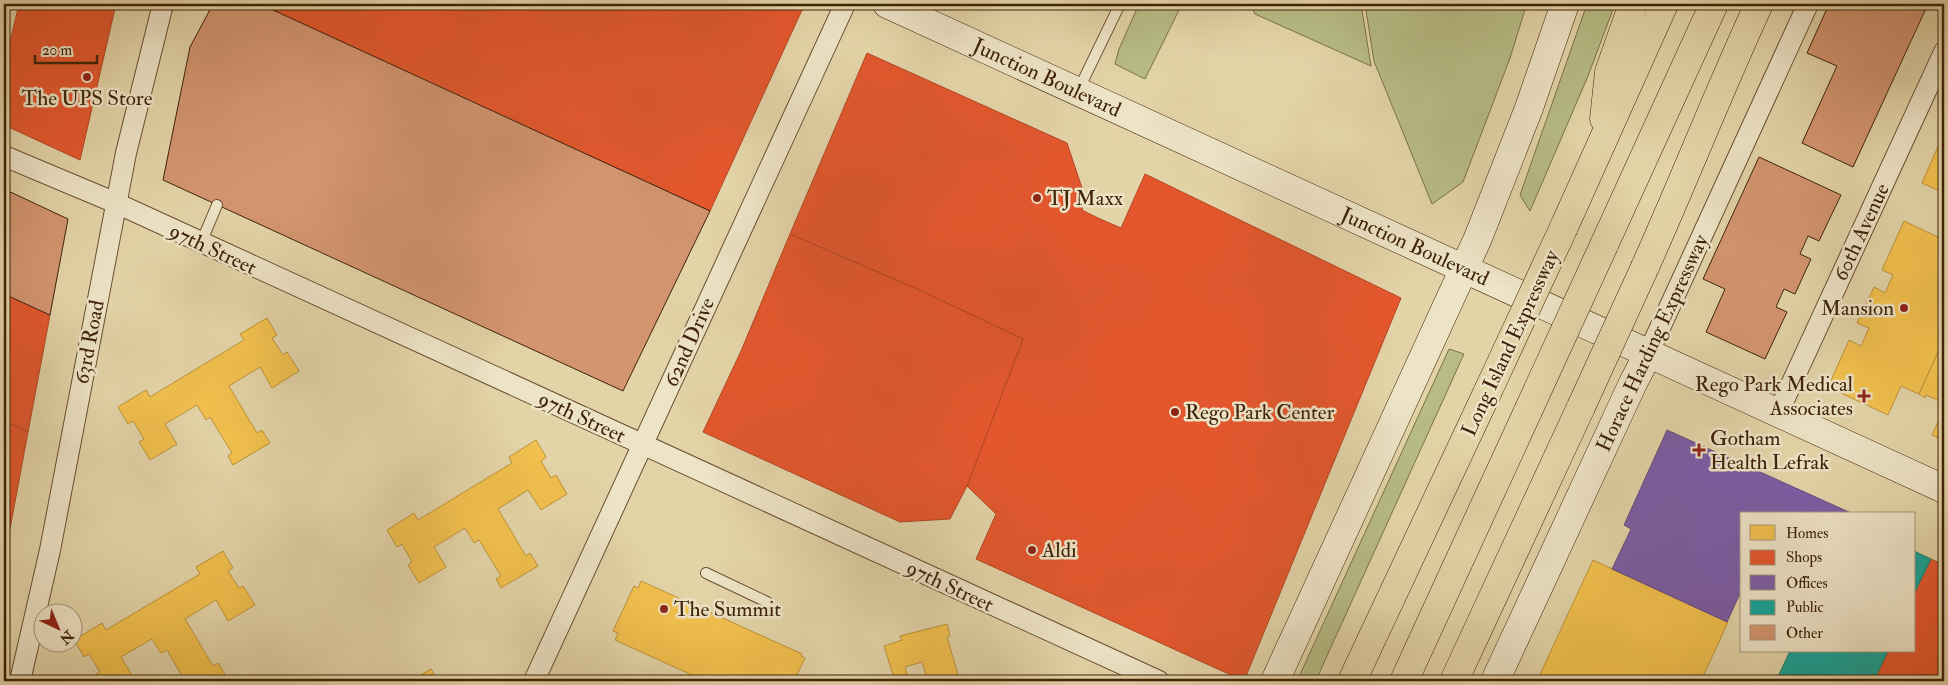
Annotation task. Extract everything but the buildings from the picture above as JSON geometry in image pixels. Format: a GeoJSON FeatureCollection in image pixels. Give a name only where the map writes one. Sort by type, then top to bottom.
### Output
{"type":"FeatureCollection","features":[{"type":"Feature","properties":{"kind":"highway"},"geometry":{"type":"LineString","coordinates":[[1601,143],[1609,72],[1633,4]]}},
{"type":"Feature","properties":{"kind":"highway","name":"Long Island Expressway"},"geometry":{"type":"LineString","coordinates":[[1352,681],[1564,227],[1664,4]]}},
{"type":"Feature","properties":{"kind":"highway","name":"Long Island Expressway"},"geometry":{"type":"LineString","coordinates":[[1404,681],[1714,4]]}},
{"type":"Feature","properties":{"kind":"highway"},"geometry":{"type":"LineString","coordinates":[[1454,681],[1679,192],[1722,86],[1759,4]]}},
{"type":"Feature","properties":{"kind":"highway"},"geometry":{"type":"LineString","coordinates":[[1679,192],[1732,90],[1772,4]]}},
{"type":"Feature","properties":{"kind":"main road","name":"Junction Boulevard"},"geometry":{"type":"LineString","coordinates":[[886,4],[1944,489]]}},
{"type":"Feature","properties":{"kind":"main road"},"geometry":{"type":"LineString","coordinates":[[1275,681],[1464,268],[1529,108],[1565,4]]}},
{"type":"Feature","properties":{"kind":"main road","name":"Horace Harding Expressway"},"geometry":{"type":"LineString","coordinates":[[1495,681],[1648,354]]}},
{"type":"Feature","properties":{"kind":"street","name":"63rd Road"},"geometry":{"type":"LineString","coordinates":[[20,681],[50,550],[126,153],[163,4]]}},
{"type":"Feature","properties":{"kind":"street","name":"62nd Drive"},"geometry":{"type":"LineString","coordinates":[[540,679],[642,445],[845,4]]}},
{"type":"Feature","properties":{"kind":"street","name":"Horace Harding Expressway"},"geometry":{"type":"LineString","coordinates":[[1648,354],[1808,4]]}},
{"type":"Feature","properties":{"kind":"street","name":"60th Avenue"},"geometry":{"type":"LineString","coordinates":[[1778,413],[1944,52]]}},
{"type":"Feature","properties":{"kind":"street","name":"97th Street"},"geometry":{"type":"LineString","coordinates":[[4,156],[116,204],[1159,681]]}},
{"type":"Feature","properties":{"kind":"lane"},"geometry":{"type":"LineString","coordinates":[[1078,92],[1120,4]]}},
{"type":"Feature","properties":{"kind":"lane"},"geometry":{"type":"LineString","coordinates":[[201,243],[218,205]]}},
{"type":"Feature","properties":{"kind":"lane"},"geometry":{"type":"LineString","coordinates":[[706,573],[767,602]]}},
{"type":"Feature","properties":{"kind":"green space"},"geometry":{"type":"Polygon","coordinates":[[[1139,4],[1182,4],[1145,79],[1115,64],[1119,49],[1139,4]]]}},
{"type":"Feature","properties":{"kind":"green space"},"geometry":{"type":"Polygon","coordinates":[[[1250,4],[1361,4],[1371,66],[1255,14],[1250,4]]]}},
{"type":"Feature","properties":{"kind":"green space"},"geometry":{"type":"Polygon","coordinates":[[[1365,4],[1521,4],[1526,6],[1510,58],[1463,182],[1432,204],[1374,61],[1365,4]]]}},
{"type":"Feature","properties":{"kind":"green space"},"geometry":{"type":"Polygon","coordinates":[[[1587,4],[1615,4],[1588,76],[1530,211],[1520,195],[1587,4]]]}},
{"type":"Feature","properties":{"kind":"green space"},"geometry":{"type":"Polygon","coordinates":[[[1449,349],[1464,354],[1316,681],[1297,681],[1449,349]]]}},
{"type":"Feature","properties":{"kind":"place","name":"The UPS Store"},"geometry":{"type":"Point","coordinates":[87,77]}},
{"type":"Feature","properties":{"kind":"place","name":"TJ Maxx"},"geometry":{"type":"Point","coordinates":[1037,198]}},
{"type":"Feature","properties":{"kind":"place","name":"Mansion"},"geometry":{"type":"Point","coordinates":[1904,308]}},
{"type":"Feature","properties":{"kind":"place","name":"Rego Park Medical Associates"},"geometry":{"type":"Point","coordinates":[1864,396]}},
{"type":"Feature","properties":{"kind":"place","name":"Rego Park Center"},"geometry":{"type":"Point","coordinates":[1175,412]}},
{"type":"Feature","properties":{"kind":"place","name":"Gotham Health Lefrak"},"geometry":{"type":"Point","coordinates":[1699,450]}},
{"type":"Feature","properties":{"kind":"place","name":"Aldi"},"geometry":{"type":"Point","coordinates":[1032,550]}},
{"type":"Feature","properties":{"kind":"place","name":"The Summit"},"geometry":{"type":"Point","coordinates":[664,609]}}]}
